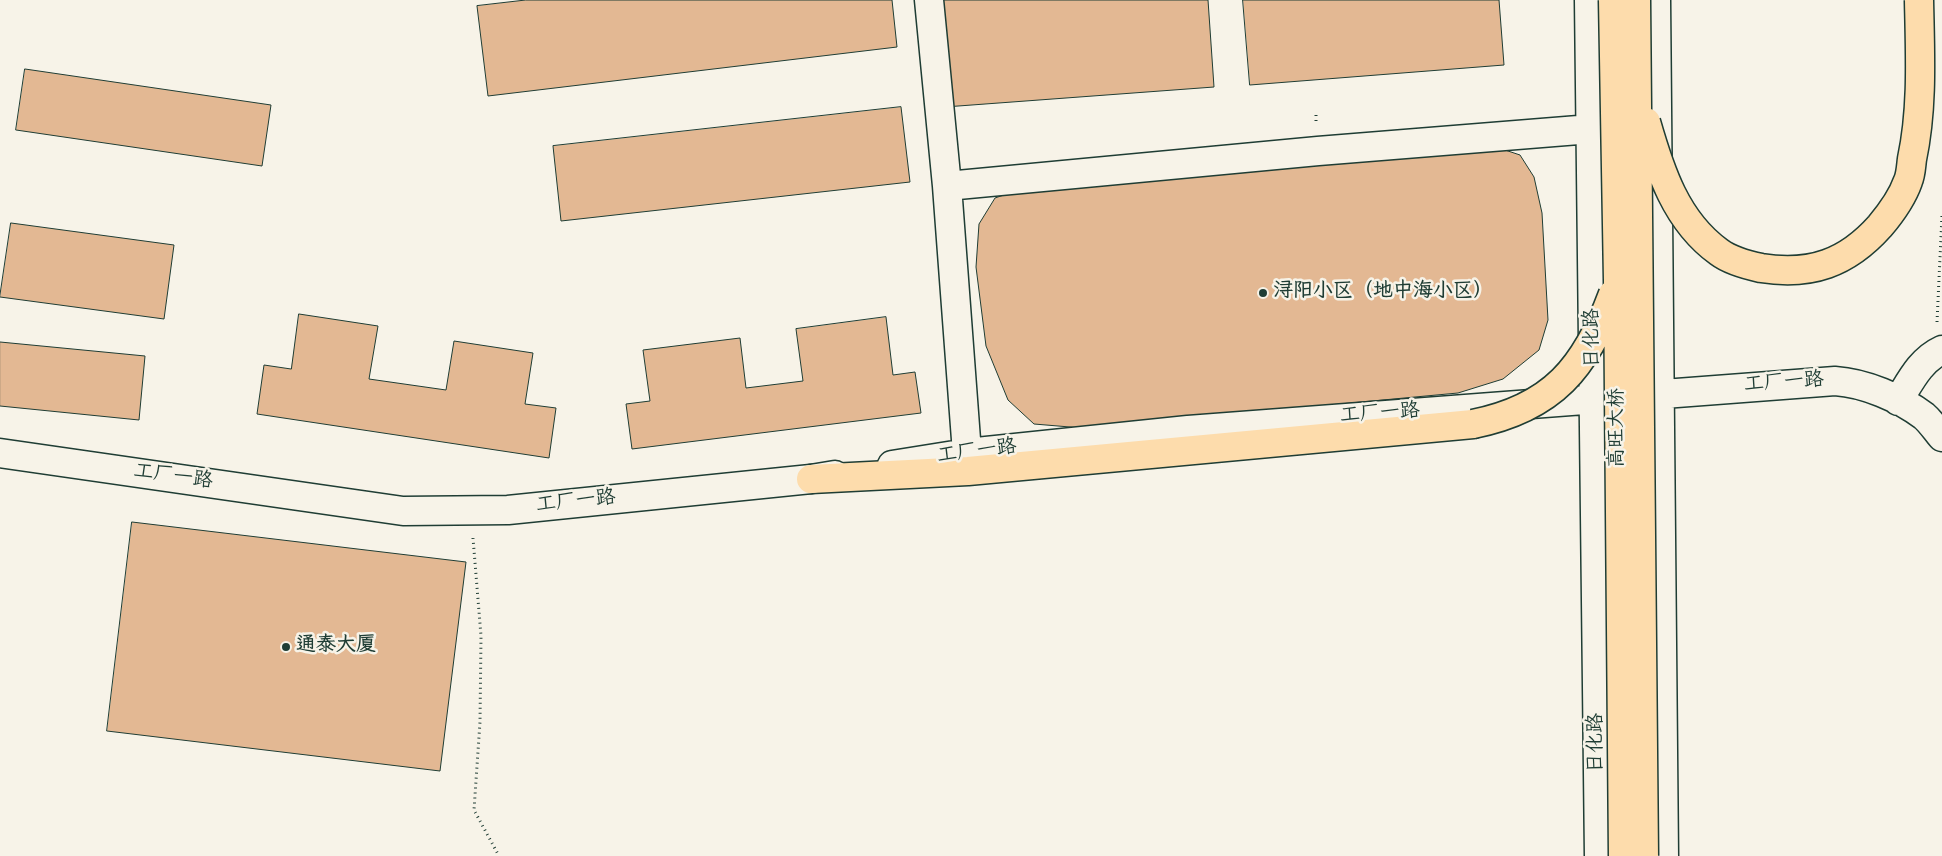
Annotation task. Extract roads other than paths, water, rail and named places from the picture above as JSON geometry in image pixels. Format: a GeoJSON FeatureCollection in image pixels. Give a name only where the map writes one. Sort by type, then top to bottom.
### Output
{"type":"FeatureCollection","features":[{"type":"Feature","properties":{"kind":"main road","name":"高旺大桥"},"geometry":{"type":"LineString","coordinates":[[1613,0],[1618,280],[1623,856]]}},
{"type":"Feature","properties":{"kind":"main road","name":"高旺大桥"},"geometry":{"type":"LineString","coordinates":[[1636,0],[1644,856]]}},
{"type":"Feature","properties":{"kind":"main road"},"geometry":{"type":"LineString","coordinates":[[1636,92],[1660,170],[1673,199],[1692,226],[1720,253],[1744,264],[1773,270],[1801,270],[1832,263],[1852,253],[1866,242],[1891,214],[1908,181],[1917,135],[1920,61],[1919,0]]}},
{"type":"Feature","properties":{"kind":"main road"},"geometry":{"type":"LineString","coordinates":[[811,479],[968,472],[1417,430],[1494,420],[1534,404],[1569,375],[1591,344],[1605,316],[1618,280]]}},
{"type":"Feature","properties":{"kind":"street"},"geometry":{"type":"LineString","coordinates":[[929,0],[947,186],[967,453]]}},
{"type":"Feature","properties":{"kind":"street","name":"日化路"},"geometry":{"type":"LineString","coordinates":[[1589,0],[1595,398],[1598,856]]}},
{"type":"Feature","properties":{"kind":"street"},"geometry":{"type":"LineString","coordinates":[[1656,0],[1664,856]]}},
{"type":"Feature","properties":{"kind":"street"},"geometry":{"type":"LineString","coordinates":[[947,186],[1328,150],[1591,129]]}},
{"type":"Feature","properties":{"kind":"street"},"geometry":{"type":"LineString","coordinates":[[1898,401],[1921,366],[1939,352]]}},
{"type":"Feature","properties":{"kind":"street","name":"工厂一路"},"geometry":{"type":"LineString","coordinates":[[0,453],[403,511],[508,510],[811,479],[967,453],[1188,430],[1834,380],[1866,387],[1898,401],[1925,417],[1942,437]]}},
{"type":"Feature","properties":{"kind":"place","name":"浔阳小区（地中海小区）"},"geometry":{"type":"Point","coordinates":[1263,293]}},
{"type":"Feature","properties":{"kind":"place","name":"通泰大厦"},"geometry":{"type":"Point","coordinates":[286,647]}}]}
